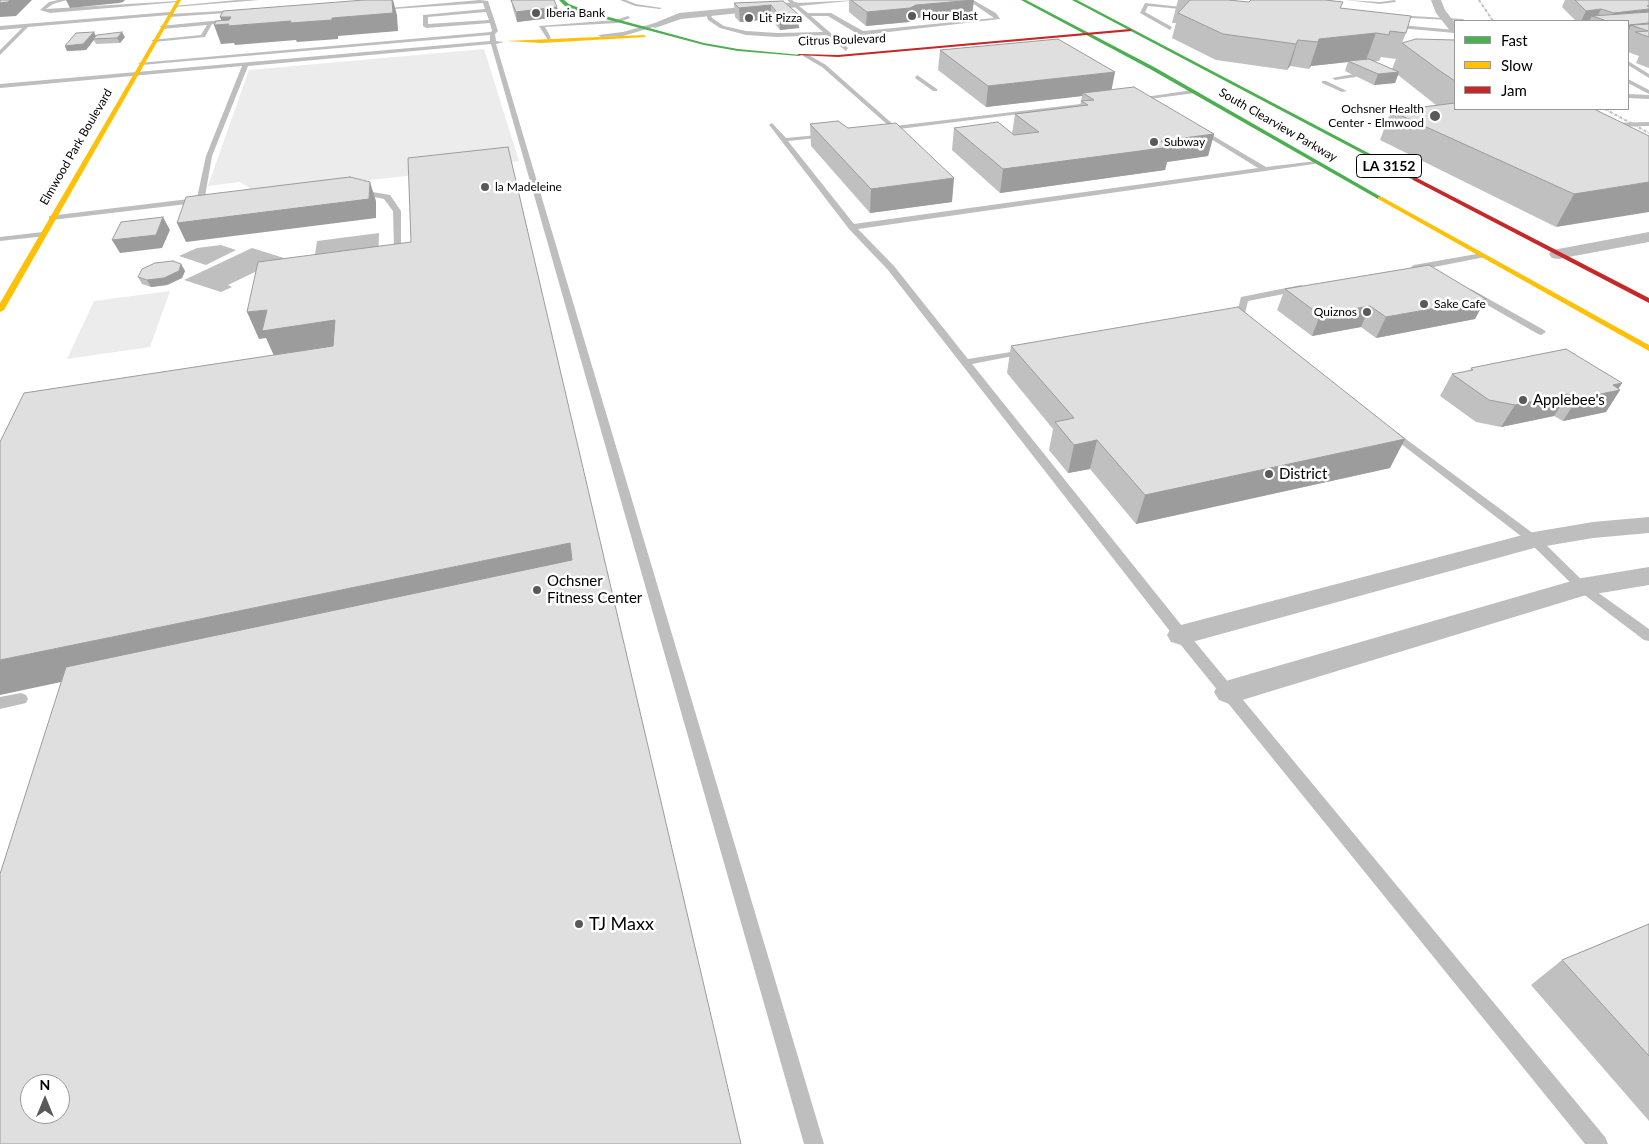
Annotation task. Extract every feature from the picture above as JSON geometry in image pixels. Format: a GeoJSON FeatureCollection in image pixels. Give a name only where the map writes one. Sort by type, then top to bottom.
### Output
{"type":"FeatureCollection","features":[{"type":"Feature","properties":{"kind":"main road","name":"Citrus Boulevard"},"geometry":{"type":"LineString","coordinates":[[561,0],[567,5],[599,16],[619,17]]}},
{"type":"Feature","properties":{"kind":"main road","name":"Citrus Boulevard"},"geometry":{"type":"LineString","coordinates":[[578,0],[619,17],[696,42],[738,50],[806,55],[872,54],[1130,30]]}},
{"type":"Feature","properties":{"kind":"main road","name":"South Clearview Parkway"},"geometry":{"type":"LineString","coordinates":[[1023,0],[1076,26],[1314,162],[1649,348]]}},
{"type":"Feature","properties":{"kind":"main road","name":"South Clearview Parkway"},"geometry":{"type":"LineString","coordinates":[[1074,0],[1550,255],[1649,301]]}},
{"type":"Feature","properties":{"kind":"main road"},"geometry":{"type":"LineString","coordinates":[[1088,0],[1116,22]]}},
{"type":"Feature","properties":{"kind":"main road","name":"Elmwood Park Boulevard"},"geometry":{"type":"LineString","coordinates":[[0,310],[174,7]]}},
{"type":"Feature","properties":{"kind":"main road","name":"Citrus Boulevard"},"geometry":{"type":"LineString","coordinates":[[650,26],[755,47],[796,50],[846,49],[1116,22]]}},
{"type":"Feature","properties":{"kind":"main road"},"geometry":{"type":"LineString","coordinates":[[508,41],[541,42],[646,36],[696,42]]}},
{"type":"Feature","properties":{"kind":"main road"},"geometry":{"type":"LineString","coordinates":[[1275,140],[1328,156],[1377,183]]}},
{"type":"Feature","properties":{"kind":"street"},"geometry":{"type":"LineString","coordinates":[[1436,0],[1440,11],[1454,30]]}},
{"type":"Feature","properties":{"kind":"street"},"geometry":{"type":"LineString","coordinates":[[650,26],[679,16],[792,3]]}},
{"type":"Feature","properties":{"kind":"street"},"geometry":{"type":"LineString","coordinates":[[1601,128],[1614,140]]}},
{"type":"Feature","properties":{"kind":"street"},"geometry":{"type":"LineString","coordinates":[[1550,255],[1649,237]]}},
{"type":"Feature","properties":{"kind":"street"},"geometry":{"type":"LineString","coordinates":[[1180,635],[1534,540],[1593,530],[1649,526]]}},
{"type":"Feature","properties":{"kind":"street"},"geometry":{"type":"LineString","coordinates":[[1229,692],[1582,587],[1649,576]]}},
{"type":"Feature","properties":{"kind":"lane"},"geometry":{"type":"LineString","coordinates":[[65,0],[51,3],[42,10],[50,12],[174,7],[246,10]]}},
{"type":"Feature","properties":{"kind":"lane"},"geometry":{"type":"LineString","coordinates":[[0,28],[223,1],[257,0]]}},
{"type":"Feature","properties":{"kind":"lane"},"geometry":{"type":"LineString","coordinates":[[368,10],[486,0],[495,31],[492,38],[814,1144]]}},
{"type":"Feature","properties":{"kind":"lane"},"geometry":{"type":"LineString","coordinates":[[622,0],[635,5],[660,8]]}},
{"type":"Feature","properties":{"kind":"lane"},"geometry":{"type":"LineString","coordinates":[[792,3],[856,0]]}},
{"type":"Feature","properties":{"kind":"lane"},"geometry":{"type":"LineString","coordinates":[[806,15],[829,14],[863,33],[997,19],[994,14],[970,0]]}},
{"type":"Feature","properties":{"kind":"lane"},"geometry":{"type":"LineString","coordinates":[[1348,0],[1380,3],[1394,2],[1393,0]]}},
{"type":"Feature","properties":{"kind":"lane"},"geometry":{"type":"LineString","coordinates":[[792,3],[827,30],[846,49]]}},
{"type":"Feature","properties":{"kind":"lane"},"geometry":{"type":"LineString","coordinates":[[1170,28],[1142,12],[1147,4],[1201,9]]}},
{"type":"Feature","properties":{"kind":"lane"},"geometry":{"type":"LineString","coordinates":[[1161,22],[1173,7]]}},
{"type":"Feature","properties":{"kind":"lane"},"geometry":{"type":"LineString","coordinates":[[488,10],[425,16],[426,26],[492,21]]}},
{"type":"Feature","properties":{"kind":"lane"},"geometry":{"type":"LineString","coordinates":[[708,13],[710,19],[722,27],[746,32],[777,35],[827,30]]}},
{"type":"Feature","properties":{"kind":"lane"},"geometry":{"type":"LineString","coordinates":[[1389,15],[1454,20]]}},
{"type":"Feature","properties":{"kind":"lane"},"geometry":{"type":"LineString","coordinates":[[586,22],[599,16]]}},
{"type":"Feature","properties":{"kind":"lane"},"geometry":{"type":"LineString","coordinates":[[548,38],[542,26],[619,17]]}},
{"type":"Feature","properties":{"kind":"lane"},"geometry":{"type":"LineString","coordinates":[[162,27],[237,20]]}},
{"type":"Feature","properties":{"kind":"lane"},"geometry":{"type":"LineString","coordinates":[[200,46],[210,23]]}},
{"type":"Feature","properties":{"kind":"lane"},"geometry":{"type":"LineString","coordinates":[[0,54],[27,25]]}},
{"type":"Feature","properties":{"kind":"lane"},"geometry":{"type":"LineString","coordinates":[[141,63],[196,56],[492,38],[508,41],[622,34],[650,26]]}},
{"type":"Feature","properties":{"kind":"lane"},"geometry":{"type":"LineString","coordinates":[[840,27],[849,26]]}},
{"type":"Feature","properties":{"kind":"lane"},"geometry":{"type":"LineString","coordinates":[[1386,26],[1454,31]]}},
{"type":"Feature","properties":{"kind":"lane"},"geometry":{"type":"LineString","coordinates":[[1409,28],[1415,34]]}},
{"type":"Feature","properties":{"kind":"lane"},"geometry":{"type":"LineString","coordinates":[[154,40],[204,36]]}},
{"type":"Feature","properties":{"kind":"lane"},"geometry":{"type":"LineString","coordinates":[[0,86],[246,64],[492,38]]}},
{"type":"Feature","properties":{"kind":"lane"},"geometry":{"type":"LineString","coordinates":[[806,55],[824,66],[893,128]]}},
{"type":"Feature","properties":{"kind":"lane"},"geometry":{"type":"LineString","coordinates":[[52,218],[205,200],[209,156],[246,64]]}},
{"type":"Feature","properties":{"kind":"lane"},"geometry":{"type":"LineString","coordinates":[[1629,65],[1649,76]]}},
{"type":"Feature","properties":{"kind":"lane"},"geometry":{"type":"LineString","coordinates":[[918,76],[935,90]]}},
{"type":"Feature","properties":{"kind":"lane"},"geometry":{"type":"LineString","coordinates":[[1335,78],[1354,76]]}},
{"type":"Feature","properties":{"kind":"lane"},"geometry":{"type":"LineString","coordinates":[[1324,82],[1344,92]]}},
{"type":"Feature","properties":{"kind":"lane"},"geometry":{"type":"LineString","coordinates":[[1629,82],[1649,92]]}},
{"type":"Feature","properties":{"kind":"lane"},"geometry":{"type":"LineString","coordinates":[[1127,100],[1193,92]]}},
{"type":"Feature","properties":{"kind":"lane"},"geometry":{"type":"LineString","coordinates":[[1139,93],[1155,103]]}},
{"type":"Feature","properties":{"kind":"lane"},"geometry":{"type":"LineString","coordinates":[[1629,96],[1649,96]]}},
{"type":"Feature","properties":{"kind":"lane"},"geometry":{"type":"LineString","coordinates":[[875,130],[1108,102]]}},
{"type":"Feature","properties":{"kind":"lane"},"geometry":{"type":"LineString","coordinates":[[1601,128],[1649,124]]}},
{"type":"Feature","properties":{"kind":"lane"},"geometry":{"type":"LineString","coordinates":[[772,125],[852,227],[891,268],[1180,635],[1229,692],[1598,1144]]}},
{"type":"Feature","properties":{"kind":"lane"},"geometry":{"type":"LineString","coordinates":[[1197,128],[1265,169]]}},
{"type":"Feature","properties":{"kind":"lane"},"geometry":{"type":"LineString","coordinates":[[784,140],[830,135]]}},
{"type":"Feature","properties":{"kind":"lane"},"geometry":{"type":"LineString","coordinates":[[852,227],[1314,162]]}},
{"type":"Feature","properties":{"kind":"lane"},"geometry":{"type":"LineString","coordinates":[[346,190],[387,197],[397,211],[398,247]]}},
{"type":"Feature","properties":{"kind":"lane"},"geometry":{"type":"LineString","coordinates":[[0,239],[43,234]]}},
{"type":"Feature","properties":{"kind":"lane"},"geometry":{"type":"LineString","coordinates":[[1406,269],[1482,255]]}},
{"type":"Feature","properties":{"kind":"lane"},"geometry":{"type":"LineString","coordinates":[[1426,266],[1442,275]]}},
{"type":"Feature","properties":{"kind":"lane"},"geometry":{"type":"LineString","coordinates":[[1214,320],[1245,318],[1244,298],[1311,286]]}},
{"type":"Feature","properties":{"kind":"lane"},"geometry":{"type":"LineString","coordinates":[[1467,289],[1540,332]]}},
{"type":"Feature","properties":{"kind":"lane"},"geometry":{"type":"LineString","coordinates":[[964,362],[1034,350]]}},
{"type":"Feature","properties":{"kind":"lane"},"geometry":{"type":"LineString","coordinates":[[1382,424],[1534,540],[1582,587],[1649,636]]}},
{"type":"Feature","properties":{"kind":"lane"},"geometry":{"type":"LineString","coordinates":[[0,703],[21,699]]}},
{"type":"Feature","properties":{"kind":"shaded area"},"geometry":{"type":"Polygon","coordinates":[[[484,49],[519,161],[503,163],[502,166],[256,192],[240,182],[208,186],[249,70],[484,49]]]}},
{"type":"Feature","properties":{"kind":"shaded area"},"geometry":{"type":"Polygon","coordinates":[[[379,233],[378,265],[312,274],[317,241],[379,233]]]}},
{"type":"Feature","properties":{"kind":"shaded area"},"geometry":{"type":"Polygon","coordinates":[[[221,245],[236,250],[206,265],[179,256],[197,248],[221,245]]]}},
{"type":"Feature","properties":{"kind":"shaded area"},"geometry":{"type":"Polygon","coordinates":[[[252,248],[284,258],[228,285],[232,287],[221,292],[184,280],[252,248]]]}},
{"type":"Feature","properties":{"kind":"shaded area"},"geometry":{"type":"Polygon","coordinates":[[[170,291],[150,347],[67,359],[94,301],[170,291]]]}},
{"type":"Feature","properties":{"kind":"building"},"geometry":{"type":"Polygon","coordinates":[[[0,0],[10,0],[0,3],[0,0]]]}},
{"type":"Feature","properties":{"kind":"building"},"geometry":{"type":"Polygon","coordinates":[[[364,0],[392,0],[393,13],[290,23],[291,21],[228,26],[229,24],[214,25],[216,21],[229,20],[231,17],[220,17],[223,11],[364,0]]]}},
{"type":"Feature","properties":{"kind":"building"},"geometry":{"type":"Polygon","coordinates":[[[511,0],[554,0],[557,7],[516,12],[511,0]]]}},
{"type":"Feature","properties":{"kind":"building"},"geometry":{"type":"Polygon","coordinates":[[[851,0],[974,0],[867,12],[851,0]]]}},
{"type":"Feature","properties":{"kind":"building"},"geometry":{"type":"Polygon","coordinates":[[[1190,0],[1249,2],[1251,0],[1325,0],[1343,2],[1340,8],[1411,16],[1406,33],[1390,31],[1389,35],[1376,33],[1319,39],[1318,42],[1298,40],[1296,44],[1223,34],[1178,13],[1190,0]]]}},
{"type":"Feature","properties":{"kind":"building"},"geometry":{"type":"Polygon","coordinates":[[[1575,0],[1649,0],[1649,9],[1614,13],[1601,9],[1586,11],[1575,0]]]}},
{"type":"Feature","properties":{"kind":"building"},"geometry":{"type":"Polygon","coordinates":[[[783,1],[798,14],[779,15],[771,5],[739,8],[734,3],[783,1]]]}},
{"type":"Feature","properties":{"kind":"building"},"geometry":{"type":"Polygon","coordinates":[[[1649,12],[1649,23],[1629,25],[1629,20],[1604,20],[1592,16],[1649,12]]]}},
{"type":"Feature","properties":{"kind":"building"},"geometry":{"type":"Polygon","coordinates":[[[1649,24],[1649,37],[1635,32],[1648,31],[1631,25],[1649,24]]]}},
{"type":"Feature","properties":{"kind":"building"},"geometry":{"type":"Polygon","coordinates":[[[94,32],[83,44],[65,46],[76,33],[94,32]]]}},
{"type":"Feature","properties":{"kind":"building"},"geometry":{"type":"Polygon","coordinates":[[[122,32],[117,38],[93,39],[97,35],[122,32]]]}},
{"type":"Feature","properties":{"kind":"building"},"geometry":{"type":"Polygon","coordinates":[[[1058,39],[1115,72],[988,86],[940,50],[1058,39]]]}},
{"type":"Feature","properties":{"kind":"building"},"geometry":{"type":"Polygon","coordinates":[[[1416,39],[1454,40],[1454,80],[1440,71],[1402,43],[1416,39]]]}},
{"type":"Feature","properties":{"kind":"building"},"geometry":{"type":"Polygon","coordinates":[[[1369,59],[1399,72],[1378,74],[1348,61],[1369,59]]]}},
{"type":"Feature","properties":{"kind":"building"},"geometry":{"type":"Polygon","coordinates":[[[1134,87],[1214,134],[1161,141],[1170,147],[1003,169],[954,128],[998,122],[1014,135],[1039,132],[1015,114],[1088,105],[1081,101],[1094,100],[1083,93],[1134,87]]]}},
{"type":"Feature","properties":{"kind":"building"},"geometry":{"type":"Polygon","coordinates":[[[1454,103],[1454,110],[1596,110],[1649,136],[1649,182],[1574,194],[1391,111],[1454,103]]]}},
{"type":"Feature","properties":{"kind":"building"},"geometry":{"type":"Polygon","coordinates":[[[838,121],[848,128],[896,123],[954,178],[871,189],[810,124],[838,121]]]}},
{"type":"Feature","properties":{"kind":"building"},"geometry":{"type":"Polygon","coordinates":[[[508,147],[741,1144],[0,1144],[0,874],[66,667],[572,560],[570,543],[0,660],[0,442],[24,393],[333,346],[335,320],[262,331],[267,310],[247,312],[258,262],[411,242],[408,158],[508,147]]]}},
{"type":"Feature","properties":{"kind":"building"},"geometry":{"type":"Polygon","coordinates":[[[350,177],[370,182],[369,199],[177,223],[186,197],[350,177]]]}},
{"type":"Feature","properties":{"kind":"building"},"geometry":{"type":"Polygon","coordinates":[[[163,217],[156,235],[112,240],[121,222],[163,217]]]}},
{"type":"Feature","properties":{"kind":"building"},"geometry":{"type":"Polygon","coordinates":[[[173,261],[181,264],[179,271],[164,278],[147,280],[138,277],[142,269],[155,263],[173,261]]]}},
{"type":"Feature","properties":{"kind":"building"},"geometry":{"type":"Polygon","coordinates":[[[1429,265],[1486,299],[1386,317],[1370,306],[1320,315],[1285,289],[1429,265]]]}},
{"type":"Feature","properties":{"kind":"building"},"geometry":{"type":"Polygon","coordinates":[[[1238,307],[1405,439],[1145,495],[1097,440],[1074,445],[1055,422],[1074,418],[1011,346],[1238,307]]]}},
{"type":"Feature","properties":{"kind":"building"},"geometry":{"type":"Polygon","coordinates":[[[1566,349],[1622,383],[1613,385],[1620,390],[1577,399],[1568,394],[1515,405],[1489,400],[1452,374],[1473,370],[1471,368],[1566,349]]]}},
{"type":"Feature","properties":{"kind":"building"},"geometry":{"type":"Polygon","coordinates":[[[1649,924],[1649,1056],[1562,960],[1649,924]]]}},
{"type":"Feature","properties":{"kind":"railway"},"geometry":{"type":"LineString","coordinates":[[1479,0],[1492,20]]}},
{"type":"Feature","properties":{"kind":"railway"},"geometry":{"type":"LineString","coordinates":[[1607,110],[1649,133]]}},
{"type":"Feature","properties":{"kind":"traffic: fast"},"geometry":{"type":"LineString","coordinates":[[561,0],[567,5],[585,12],[704,44],[738,50],[799,55]]}},
{"type":"Feature","properties":{"kind":"traffic: fast"},"geometry":{"type":"LineString","coordinates":[[1023,0],[1152,68],[1380,198]]}},
{"type":"Feature","properties":{"kind":"traffic: fast"},"geometry":{"type":"LineString","coordinates":[[1074,0],[1415,179]]}},
{"type":"Feature","properties":{"kind":"traffic: slow"},"geometry":{"type":"LineString","coordinates":[[0,310],[179,0]]}},
{"type":"Feature","properties":{"kind":"traffic: slow"},"geometry":{"type":"LineString","coordinates":[[508,41],[541,42],[644,36]]}},
{"type":"Feature","properties":{"kind":"traffic: slow"},"geometry":{"type":"LineString","coordinates":[[1380,198],[1649,348]]}},
{"type":"Feature","properties":{"kind":"traffic: jam"},"geometry":{"type":"LineString","coordinates":[[799,55],[838,56],[1130,30]]}},
{"type":"Feature","properties":{"kind":"traffic: jam"},"geometry":{"type":"LineString","coordinates":[[1415,179],[1649,301]]}},
{"type":"Feature","properties":{"kind":"place","name":"Iberia Bank"},"geometry":{"type":"Point","coordinates":[536,13]}},
{"type":"Feature","properties":{"kind":"place","name":"Hour Blast"},"geometry":{"type":"Point","coordinates":[912,16]}},
{"type":"Feature","properties":{"kind":"place","name":"Lit Pizza"},"geometry":{"type":"Point","coordinates":[749,18]}},
{"type":"Feature","properties":{"kind":"place","name":"Ochsner Health Center - Elmwood"},"geometry":{"type":"Point","coordinates":[1435,116]}},
{"type":"Feature","properties":{"kind":"place","name":"Subway"},"geometry":{"type":"Point","coordinates":[1154,142]}},
{"type":"Feature","properties":{"kind":"place","name":"la Madeleine"},"geometry":{"type":"Point","coordinates":[485,187]}},
{"type":"Feature","properties":{"kind":"place","name":"Sake Cafe"},"geometry":{"type":"Point","coordinates":[1424,304]}},
{"type":"Feature","properties":{"kind":"place","name":"Quiznos"},"geometry":{"type":"Point","coordinates":[1367,312]}},
{"type":"Feature","properties":{"kind":"place","name":"Applebee's"},"geometry":{"type":"Point","coordinates":[1523,400]}},
{"type":"Feature","properties":{"kind":"place","name":"District"},"geometry":{"type":"Point","coordinates":[1269,474]}},
{"type":"Feature","properties":{"kind":"place","name":"Ochsner Fitness Center"},"geometry":{"type":"Point","coordinates":[537,590]}},
{"type":"Feature","properties":{"kind":"place","name":"TJ Maxx"},"geometry":{"type":"Point","coordinates":[579,924]}}]}
